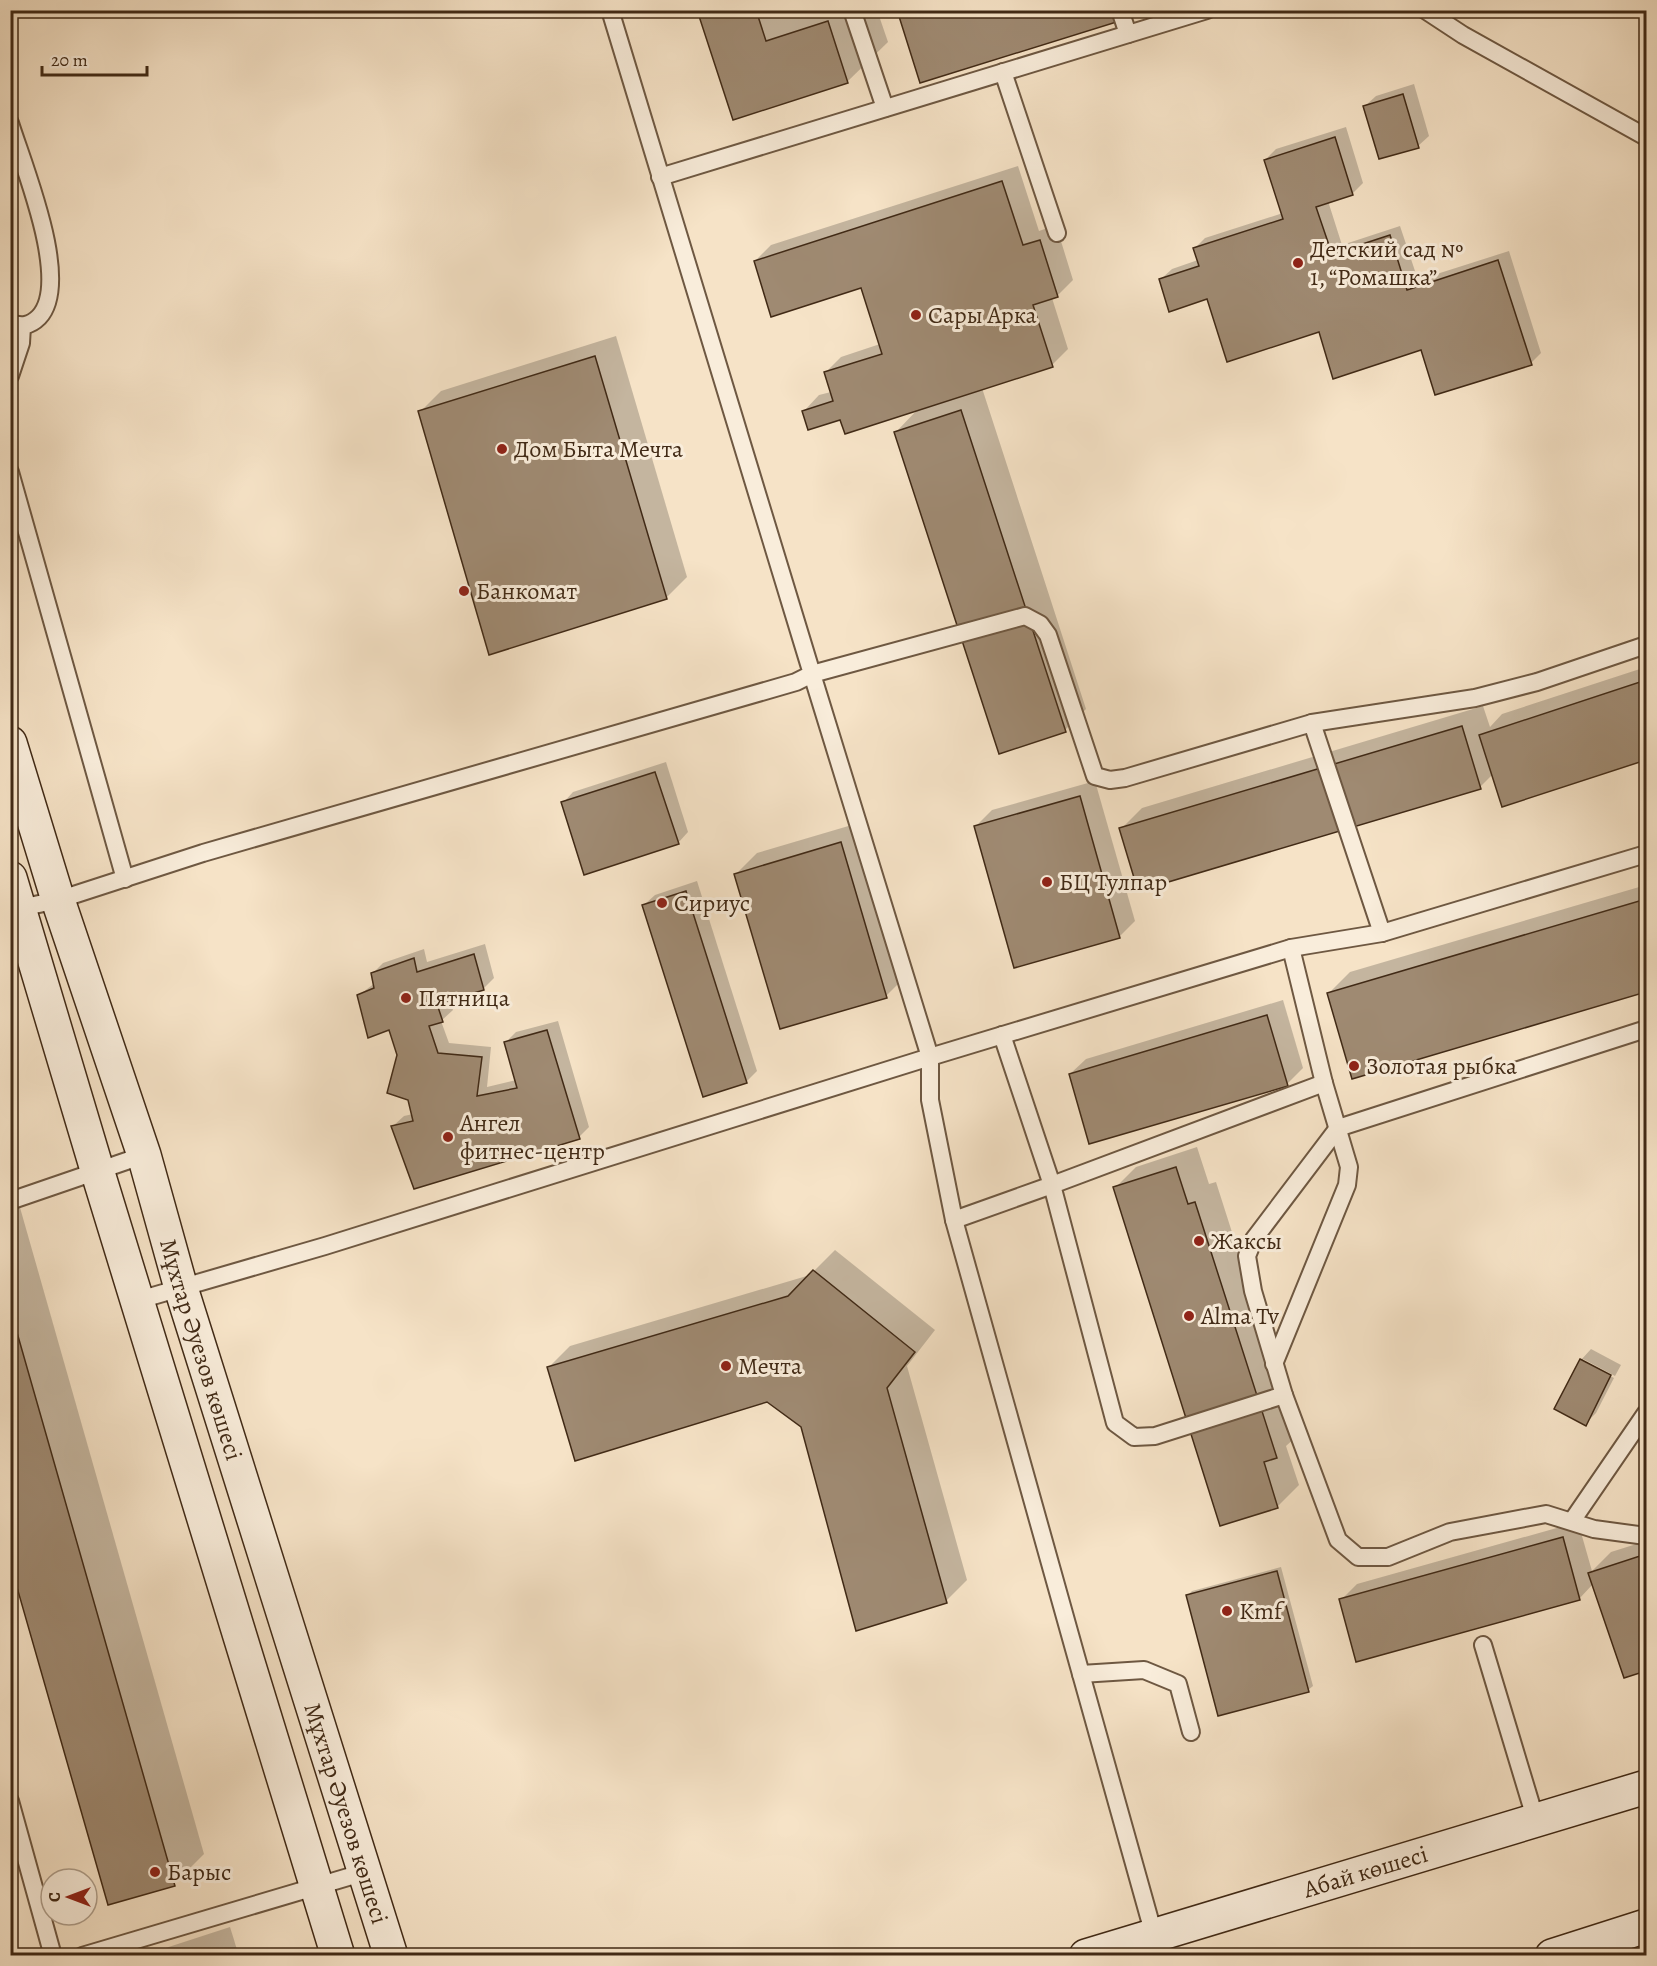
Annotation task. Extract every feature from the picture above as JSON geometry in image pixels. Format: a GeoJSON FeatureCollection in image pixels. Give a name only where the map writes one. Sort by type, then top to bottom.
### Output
{"type":"FeatureCollection","features":[{"type":"Feature","properties":{"kind":"main road","name":"Мұхтар Әуезов көшесі"},"geometry":{"type":"LineString","coordinates":[[10,743],[58,900],[144,1155],[181,1288],[391,1956]]}},
{"type":"Feature","properties":{"kind":"main road","name":"Мұхтар Әуезов көшесі"},"geometry":{"type":"LineString","coordinates":[[10,878],[338,1956]]}},
{"type":"Feature","properties":{"kind":"main road","name":"Абай көшесі"},"geometry":{"type":"LineString","coordinates":[[1086,1956],[1647,1787]]}},
{"type":"Feature","properties":{"kind":"main road"},"geometry":{"type":"LineString","coordinates":[[1552,1956],[1647,1926]]}},
{"type":"Feature","properties":{"kind":"lane"},"geometry":{"type":"LineString","coordinates":[[610,10],[930,1057],[930,1100],[954,1220],[1154,1935]]}},
{"type":"Feature","properties":{"kind":"lane"},"geometry":{"type":"LineString","coordinates":[[852,10],[885,108]]}},
{"type":"Feature","properties":{"kind":"lane"},"geometry":{"type":"LineString","coordinates":[[1120,10],[1128,34]]}},
{"type":"Feature","properties":{"kind":"lane"},"geometry":{"type":"LineString","coordinates":[[660,177],[1207,10]]}},
{"type":"Feature","properties":{"kind":"lane"},"geometry":{"type":"LineString","coordinates":[[1425,10],[1463,35],[1647,137]]}},
{"type":"Feature","properties":{"kind":"lane"},"geometry":{"type":"LineString","coordinates":[[1003,72],[1057,233]]}},
{"type":"Feature","properties":{"kind":"lane"},"geometry":{"type":"LineString","coordinates":[[10,123],[52,267],[50,294],[42,314],[29,324],[16,324],[21,343],[10,376]]}},
{"type":"Feature","properties":{"kind":"lane"},"geometry":{"type":"LineString","coordinates":[[10,472],[125,879]]}},
{"type":"Feature","properties":{"kind":"lane"},"geometry":{"type":"LineString","coordinates":[[20,908],[58,900],[203,853],[796,682],[812,674],[1024,616],[1040,624],[1048,635],[1095,776],[1110,780],[1125,778],[1312,723],[1475,698],[1538,682],[1647,645]]}},
{"type":"Feature","properties":{"kind":"lane"},"geometry":{"type":"LineString","coordinates":[[1312,723],[1382,933]]}},
{"type":"Feature","properties":{"kind":"lane"},"geometry":{"type":"LineString","coordinates":[[139,1300],[325,1246],[930,1057],[1291,948],[1382,933],[1647,854]]}},
{"type":"Feature","properties":{"kind":"lane"},"geometry":{"type":"LineString","coordinates":[[1274,1364],[1347,1185],[1349,1167],[1323,1083],[1291,948]]}},
{"type":"Feature","properties":{"kind":"lane"},"geometry":{"type":"LineString","coordinates":[[1647,1029],[1338,1128],[1254,1239],[1247,1256],[1253,1291],[1284,1395],[1338,1540],[1358,1557],[1388,1557],[1450,1532],[1546,1514],[1594,1529],[1647,1536]]}},
{"type":"Feature","properties":{"kind":"lane"},"geometry":{"type":"LineString","coordinates":[[1002,1035],[1052,1185],[1115,1424],[1134,1437],[1155,1436],[1284,1395]]}},
{"type":"Feature","properties":{"kind":"lane"},"geometry":{"type":"LineString","coordinates":[[954,1220],[1323,1083]]}},
{"type":"Feature","properties":{"kind":"lane"},"geometry":{"type":"LineString","coordinates":[[10,1201],[98,1173],[144,1155]]}},
{"type":"Feature","properties":{"kind":"lane"},"geometry":{"type":"LineString","coordinates":[[1572,1521],[1647,1413]]}},
{"type":"Feature","properties":{"kind":"lane"},"geometry":{"type":"LineString","coordinates":[[1483,1645],[1536,1821]]}},
{"type":"Feature","properties":{"kind":"lane"},"geometry":{"type":"LineString","coordinates":[[1081,1674],[1144,1670],[1178,1684],[1191,1732]]}},
{"type":"Feature","properties":{"kind":"lane"},"geometry":{"type":"LineString","coordinates":[[10,1801],[53,1956]]}},
{"type":"Feature","properties":{"kind":"lane"},"geometry":{"type":"LineString","coordinates":[[82,1956],[365,1872]]}},
{"type":"Feature","properties":{"kind":"building"},"geometry":{"type":"Polygon","coordinates":[[[697,10],[756,10],[766,41],[828,21],[848,83],[733,120],[697,10]]]}},
{"type":"Feature","properties":{"kind":"building"},"geometry":{"type":"Polygon","coordinates":[[[897,10],[1155,10],[920,83],[897,10]]]}},
{"type":"Feature","properties":{"kind":"building"},"geometry":{"type":"Polygon","coordinates":[[[1403,94],[1419,148],[1379,159],[1363,106],[1403,94]]]}},
{"type":"Feature","properties":{"kind":"building","name":"Детский сад № 1, “Ромашка”"},"geometry":{"type":"Polygon","coordinates":[[[1335,137],[1353,195],[1316,207],[1332,254],[1390,235],[1407,290],[1498,260],[1532,365],[1435,395],[1421,350],[1333,379],[1319,332],[1227,362],[1207,299],[1169,312],[1159,279],[1199,266],[1193,248],[1283,219],[1264,160],[1335,137]]]}},
{"type":"Feature","properties":{"kind":"building"},"geometry":{"type":"Polygon","coordinates":[[[1002,181],[1023,245],[1040,240],[1058,297],[1033,305],[1053,367],[845,434],[840,420],[808,430],[802,411],[833,401],[824,372],[882,354],[861,288],[771,317],[754,261],[1002,181]]]}},
{"type":"Feature","properties":{"kind":"building"},"geometry":{"type":"Polygon","coordinates":[[[595,356],[667,599],[489,655],[418,411],[595,356]]]}},
{"type":"Feature","properties":{"kind":"building"},"geometry":{"type":"Polygon","coordinates":[[[961,410],[1066,732],[999,754],[894,432],[961,410]]]}},
{"type":"Feature","properties":{"kind":"building"},"geometry":{"type":"Polygon","coordinates":[[[1646,680],[1646,760],[1502,807],[1479,735],[1646,680]]]}},
{"type":"Feature","properties":{"kind":"building"},"geometry":{"type":"Polygon","coordinates":[[[1462,726],[1481,789],[1138,891],[1119,828],[1462,726]]]}},
{"type":"Feature","properties":{"kind":"building"},"geometry":{"type":"Polygon","coordinates":[[[655,772],[679,844],[584,875],[561,802],[655,772]]]}},
{"type":"Feature","properties":{"kind":"building","name":"БЦ Тулпар"},"geometry":{"type":"Polygon","coordinates":[[[1080,796],[1120,938],[1014,968],[974,826],[1080,796]]]}},
{"type":"Feature","properties":{"kind":"building"},"geometry":{"type":"Polygon","coordinates":[[[841,842],[887,998],[780,1029],[734,874],[841,842]]]}},
{"type":"Feature","properties":{"kind":"building"},"geometry":{"type":"Polygon","coordinates":[[[686,891],[747,1083],[703,1097],[642,905],[686,891]]]}},
{"type":"Feature","properties":{"kind":"building"},"geometry":{"type":"Polygon","coordinates":[[[1646,899],[1646,992],[1352,1079],[1327,993],[1646,899]]]}},
{"type":"Feature","properties":{"kind":"building"},"geometry":{"type":"Polygon","coordinates":[[[474,954],[484,990],[437,1004],[443,1022],[429,1026],[438,1053],[482,1057],[477,1096],[517,1088],[504,1042],[547,1030],[580,1139],[414,1189],[391,1126],[413,1121],[408,1100],[387,1093],[397,1055],[389,1030],[368,1038],[357,995],[374,988],[371,973],[414,958],[417,972],[474,954]]]}},
{"type":"Feature","properties":{"kind":"building"},"geometry":{"type":"Polygon","coordinates":[[[1267,1015],[1288,1086],[1089,1144],[1069,1074],[1267,1015]]]}},
{"type":"Feature","properties":{"kind":"building"},"geometry":{"type":"Polygon","coordinates":[[[1176,1167],[1188,1204],[1195,1202],[1277,1458],[1264,1462],[1278,1508],[1220,1526],[1113,1187],[1176,1167]]]}},
{"type":"Feature","properties":{"kind":"building"},"geometry":{"type":"Polygon","coordinates":[[[813,1270],[915,1352],[887,1388],[947,1603],[856,1631],[801,1427],[767,1402],[575,1461],[547,1367],[788,1296],[813,1270]]]}},
{"type":"Feature","properties":{"kind":"building"},"geometry":{"type":"Polygon","coordinates":[[[10,1308],[175,1886],[108,1905],[99,1867],[97,1867],[10,1563],[10,1308]]]}},
{"type":"Feature","properties":{"kind":"building"},"geometry":{"type":"Polygon","coordinates":[[[1580,1359],[1611,1375],[1586,1426],[1554,1409],[1580,1359]]]}},
{"type":"Feature","properties":{"kind":"building"},"geometry":{"type":"Polygon","coordinates":[[[1563,1537],[1580,1600],[1356,1662],[1339,1599],[1563,1537]]]}},
{"type":"Feature","properties":{"kind":"building"},"geometry":{"type":"Polygon","coordinates":[[[1646,1554],[1646,1671],[1624,1678],[1588,1573],[1646,1554]]]}},
{"type":"Feature","properties":{"kind":"building"},"geometry":{"type":"Polygon","coordinates":[[[1277,1571],[1309,1692],[1218,1716],[1186,1595],[1277,1571]]]}},
{"type":"Feature","properties":{"kind":"place","name":"Детский сад № 1, “Ромашка”"},"geometry":{"type":"Point","coordinates":[1298,263]}},
{"type":"Feature","properties":{"kind":"place","name":"Сары Арка"},"geometry":{"type":"Point","coordinates":[916,315]}},
{"type":"Feature","properties":{"kind":"place","name":"Дом Быта Мечта"},"geometry":{"type":"Point","coordinates":[502,449]}},
{"type":"Feature","properties":{"kind":"place","name":"Банкомат"},"geometry":{"type":"Point","coordinates":[464,591]}},
{"type":"Feature","properties":{"kind":"place","name":"БЦ Тулпар"},"geometry":{"type":"Point","coordinates":[1047,882]}},
{"type":"Feature","properties":{"kind":"place","name":"Сириус"},"geometry":{"type":"Point","coordinates":[662,903]}},
{"type":"Feature","properties":{"kind":"place","name":"Пятница"},"geometry":{"type":"Point","coordinates":[406,998]}},
{"type":"Feature","properties":{"kind":"place","name":"Золотая рыбка"},"geometry":{"type":"Point","coordinates":[1354,1066]}},
{"type":"Feature","properties":{"kind":"place","name":"Ангел фитнес-центр"},"geometry":{"type":"Point","coordinates":[448,1137]}},
{"type":"Feature","properties":{"kind":"place","name":"Жаксы"},"geometry":{"type":"Point","coordinates":[1199,1241]}},
{"type":"Feature","properties":{"kind":"place","name":"Alma Tv"},"geometry":{"type":"Point","coordinates":[1189,1316]}},
{"type":"Feature","properties":{"kind":"place","name":"Мечта"},"geometry":{"type":"Point","coordinates":[726,1366]}},
{"type":"Feature","properties":{"kind":"place","name":"Kmf"},"geometry":{"type":"Point","coordinates":[1227,1611]}},
{"type":"Feature","properties":{"kind":"place","name":"Барыс"},"geometry":{"type":"Point","coordinates":[155,1872]}}]}
